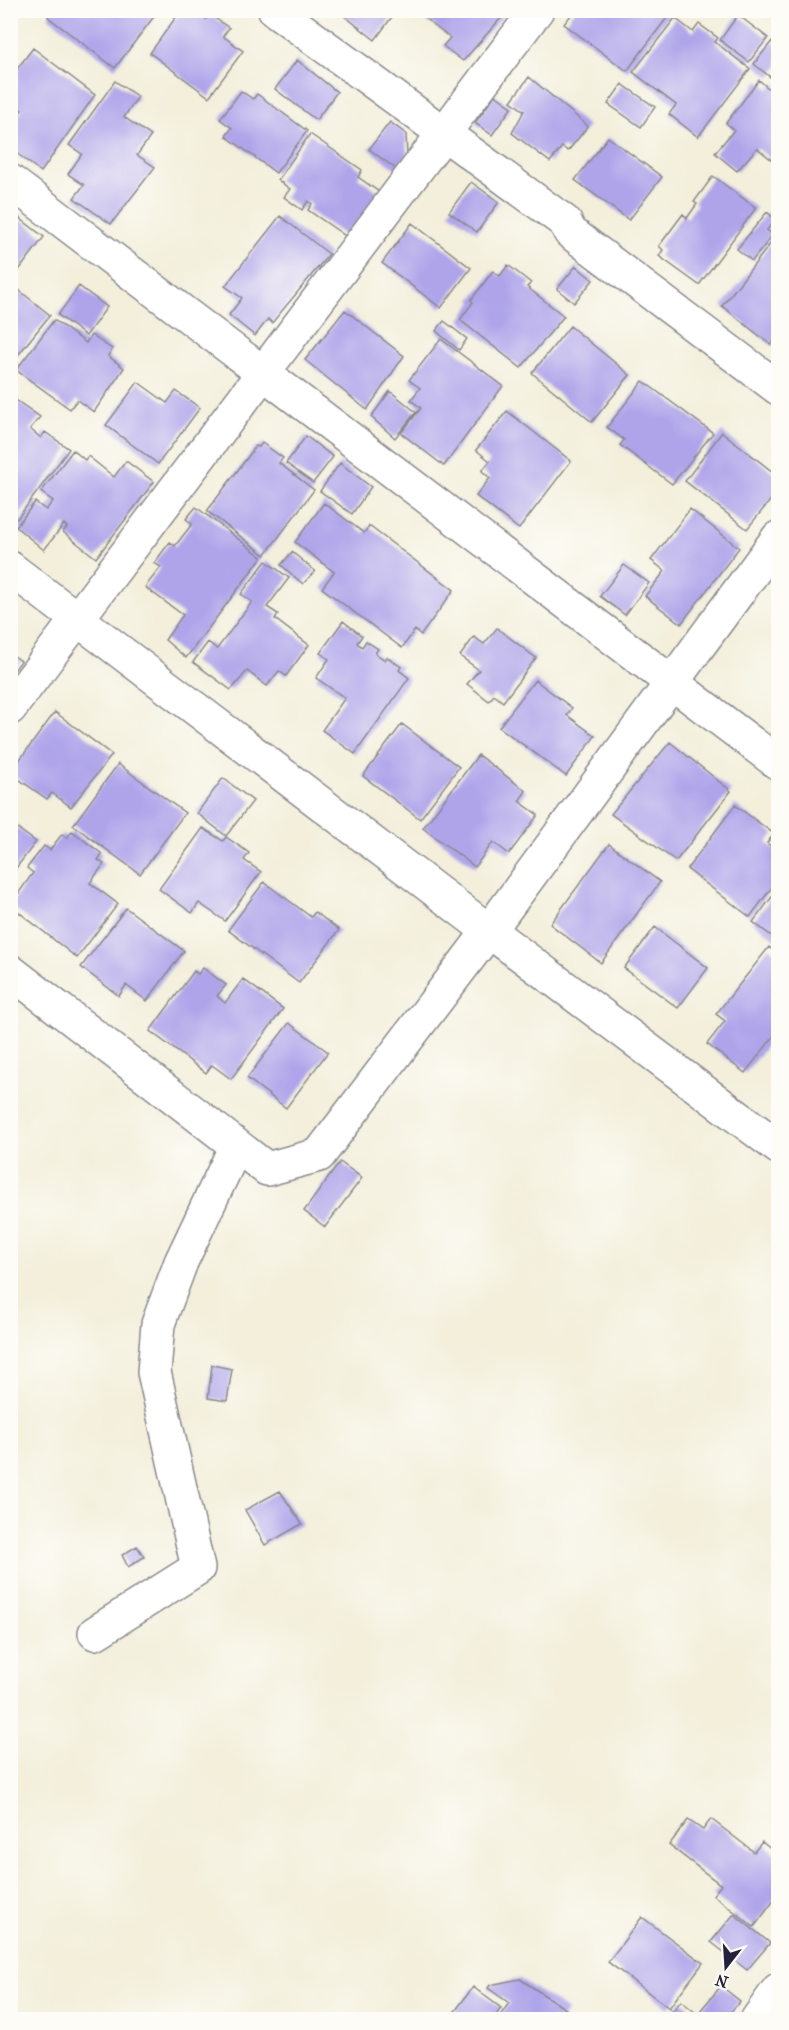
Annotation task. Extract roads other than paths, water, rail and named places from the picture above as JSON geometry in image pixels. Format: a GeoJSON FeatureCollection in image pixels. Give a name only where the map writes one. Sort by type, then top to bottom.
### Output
{"type":"FeatureCollection","features":[{"type":"Feature","properties":{"kind":"street"},"geometry":{"type":"LineString","coordinates":[[275,10],[565,222],[570,232],[778,388]]}},
{"type":"Feature","properties":{"kind":"street"},"geometry":{"type":"LineString","coordinates":[[10,708],[537,10]]}},
{"type":"Feature","properties":{"kind":"street"},"geometry":{"type":"LineString","coordinates":[[10,181],[778,763]]}},
{"type":"Feature","properties":{"kind":"street"},"geometry":{"type":"LineString","coordinates":[[10,971],[267,1168],[319,1155],[489,931],[778,538]]}},
{"type":"Feature","properties":{"kind":"street"},"geometry":{"type":"LineString","coordinates":[[10,568],[778,1147]]}},
{"type":"Feature","properties":{"kind":"street"},"geometry":{"type":"LineString","coordinates":[[95,1633],[198,1568],[154,1372],[158,1324],[181,1262],[236,1146]]}},
{"type":"Feature","properties":{"kind":"street"},"geometry":{"type":"LineString","coordinates":[[757,2019],[778,1990]]}}]}
